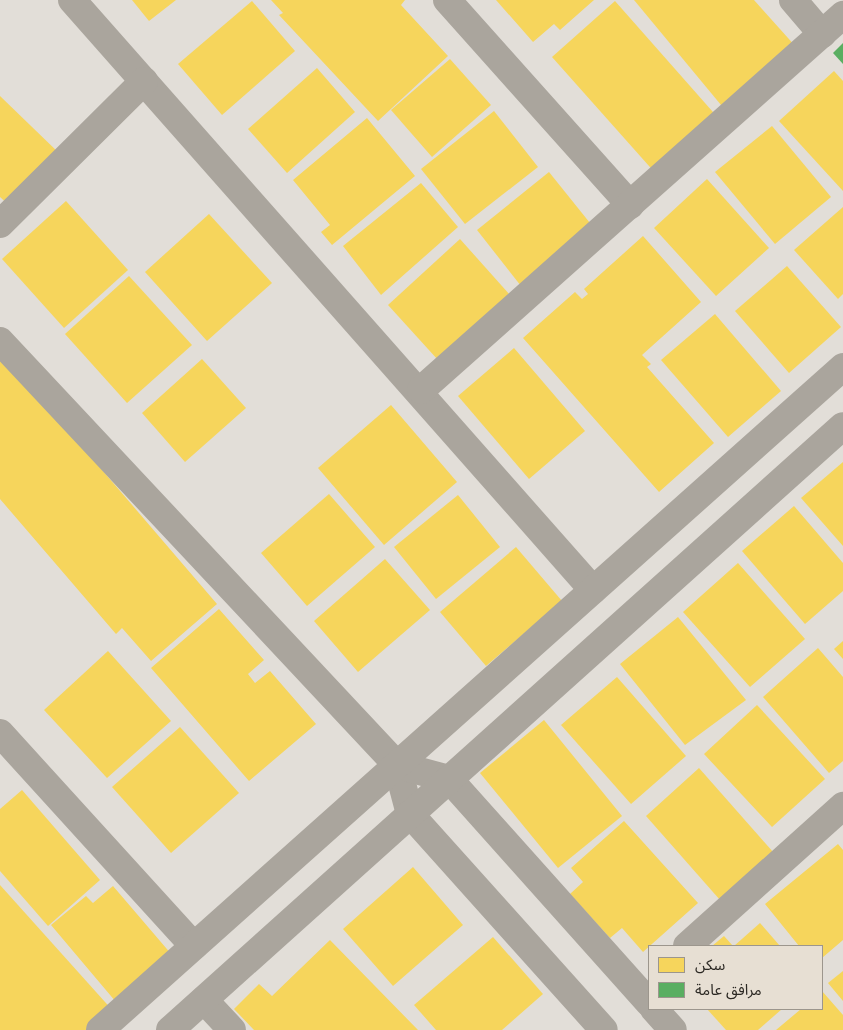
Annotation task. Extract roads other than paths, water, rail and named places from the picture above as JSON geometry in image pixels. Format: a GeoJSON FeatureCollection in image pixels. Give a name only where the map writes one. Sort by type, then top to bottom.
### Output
{"type":"FeatureCollection","features":[{"type":"Feature","properties":{"kind":"street"},"geometry":{"type":"LineString","coordinates":[[72,0],[421,390],[593,590]]}},
{"type":"Feature","properties":{"kind":"street"},"geometry":{"type":"LineString","coordinates":[[447,0],[630,205]]}},
{"type":"Feature","properties":{"kind":"street"},"geometry":{"type":"LineString","coordinates":[[793,0],[822,34]]}},
{"type":"Feature","properties":{"kind":"street"},"geometry":{"type":"LineString","coordinates":[[421,390],[843,15]]}},
{"type":"Feature","properties":{"kind":"street"},"geometry":{"type":"LineString","coordinates":[[0,224],[144,81]]}},
{"type":"Feature","properties":{"kind":"street"},"geometry":{"type":"LineString","coordinates":[[0,341],[397,765],[410,814],[604,1030]]}},
{"type":"Feature","properties":{"kind":"street"},"geometry":{"type":"LineString","coordinates":[[100,1030],[843,367]]}},
{"type":"Feature","properties":{"kind":"street"},"geometry":{"type":"LineString","coordinates":[[170,1030],[843,426]]}},
{"type":"Feature","properties":{"kind":"street"},"geometry":{"type":"LineString","coordinates":[[0,733],[194,946]]}},
{"type":"Feature","properties":{"kind":"street"},"geometry":{"type":"LineString","coordinates":[[397,765],[449,779],[648,996]]}},
{"type":"Feature","properties":{"kind":"street"},"geometry":{"type":"LineString","coordinates":[[688,945],[842,808]]}},
{"type":"Feature","properties":{"kind":"street"},"geometry":{"type":"LineString","coordinates":[[204,1000],[232,1030]]}},
{"type":"Feature","properties":{"kind":"street"},"geometry":{"type":"LineString","coordinates":[[658,1010],[673,1030]]}}]}
